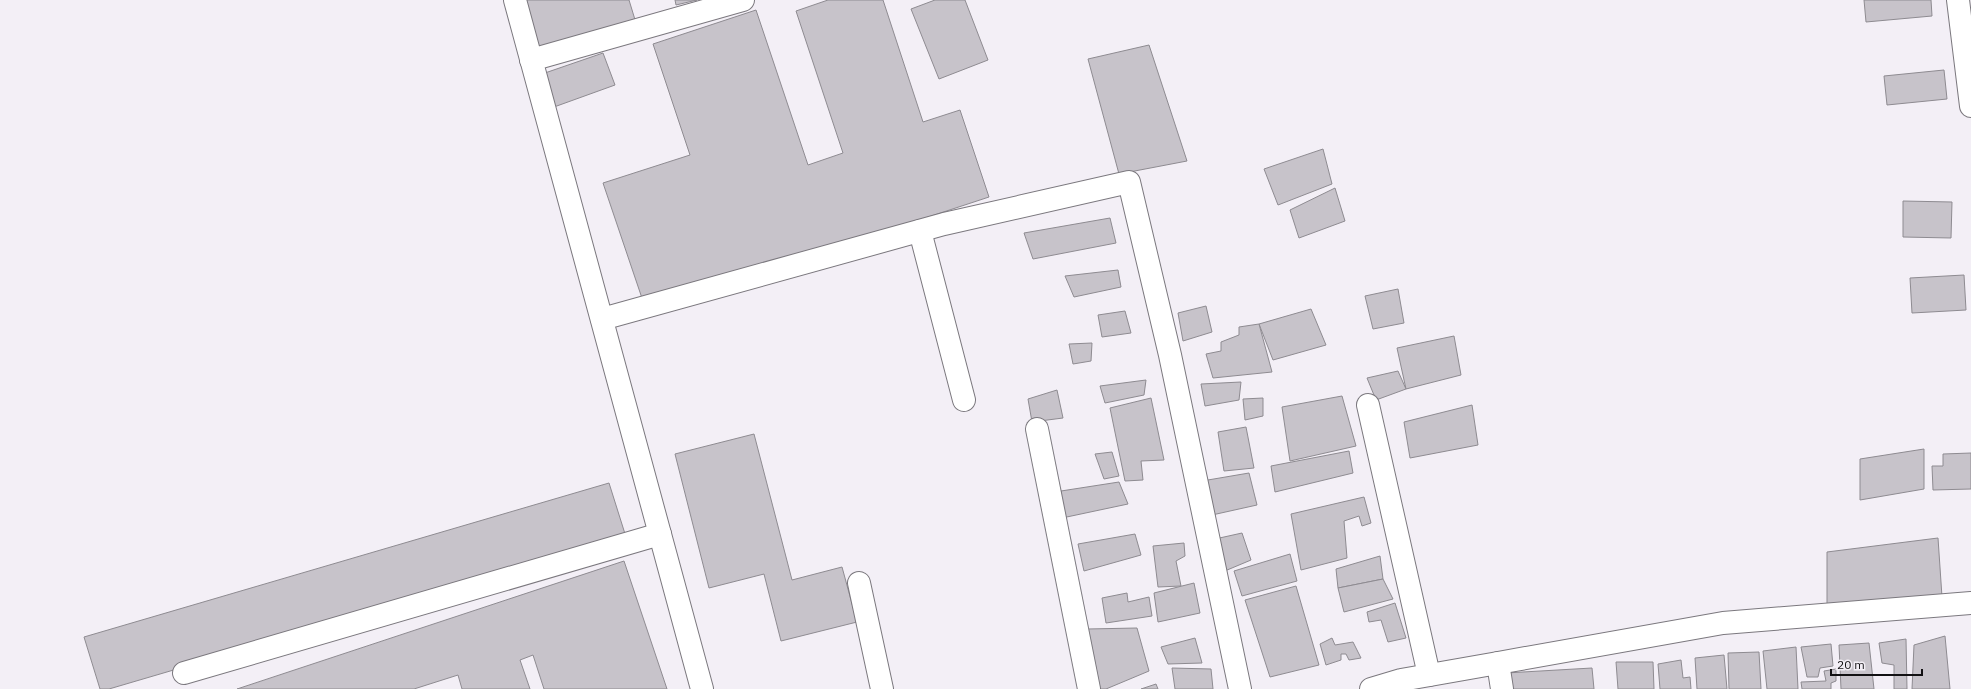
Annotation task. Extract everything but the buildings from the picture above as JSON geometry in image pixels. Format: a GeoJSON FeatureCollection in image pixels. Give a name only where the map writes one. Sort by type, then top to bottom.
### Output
{"type":"FeatureCollection","features":[{"type":"Feature","properties":{"kind":"street"},"geometry":{"type":"LineString","coordinates":[[515,0],[702,689]]}},
{"type":"Feature","properties":{"kind":"street"},"geometry":{"type":"LineString","coordinates":[[531,60],[743,0]]}},
{"type":"Feature","properties":{"kind":"street"},"geometry":{"type":"LineString","coordinates":[[1958,0],[1971,106]]}},
{"type":"Feature","properties":{"kind":"street"},"geometry":{"type":"LineString","coordinates":[[602,319],[920,231],[1129,182],[1170,355],[1240,689]]}},
{"type":"Feature","properties":{"kind":"street"},"geometry":{"type":"LineString","coordinates":[[920,231],[964,400]]}},
{"type":"Feature","properties":{"kind":"street"},"geometry":{"type":"LineString","coordinates":[[1368,405],[1429,675]]}},
{"type":"Feature","properties":{"kind":"street"},"geometry":{"type":"LineString","coordinates":[[1037,429],[1089,689]]}},
{"type":"Feature","properties":{"kind":"street"},"geometry":{"type":"LineString","coordinates":[[184,673],[660,534]]}},
{"type":"Feature","properties":{"kind":"street"},"geometry":{"type":"LineString","coordinates":[[859,583],[882,689]]}},
{"type":"Feature","properties":{"kind":"street"},"geometry":{"type":"LineString","coordinates":[[1371,689],[1401,680],[1723,623],[1971,603]]}},
{"type":"Feature","properties":{"kind":"street"},"geometry":{"type":"LineString","coordinates":[[1498,663],[1502,689]]}}]}
